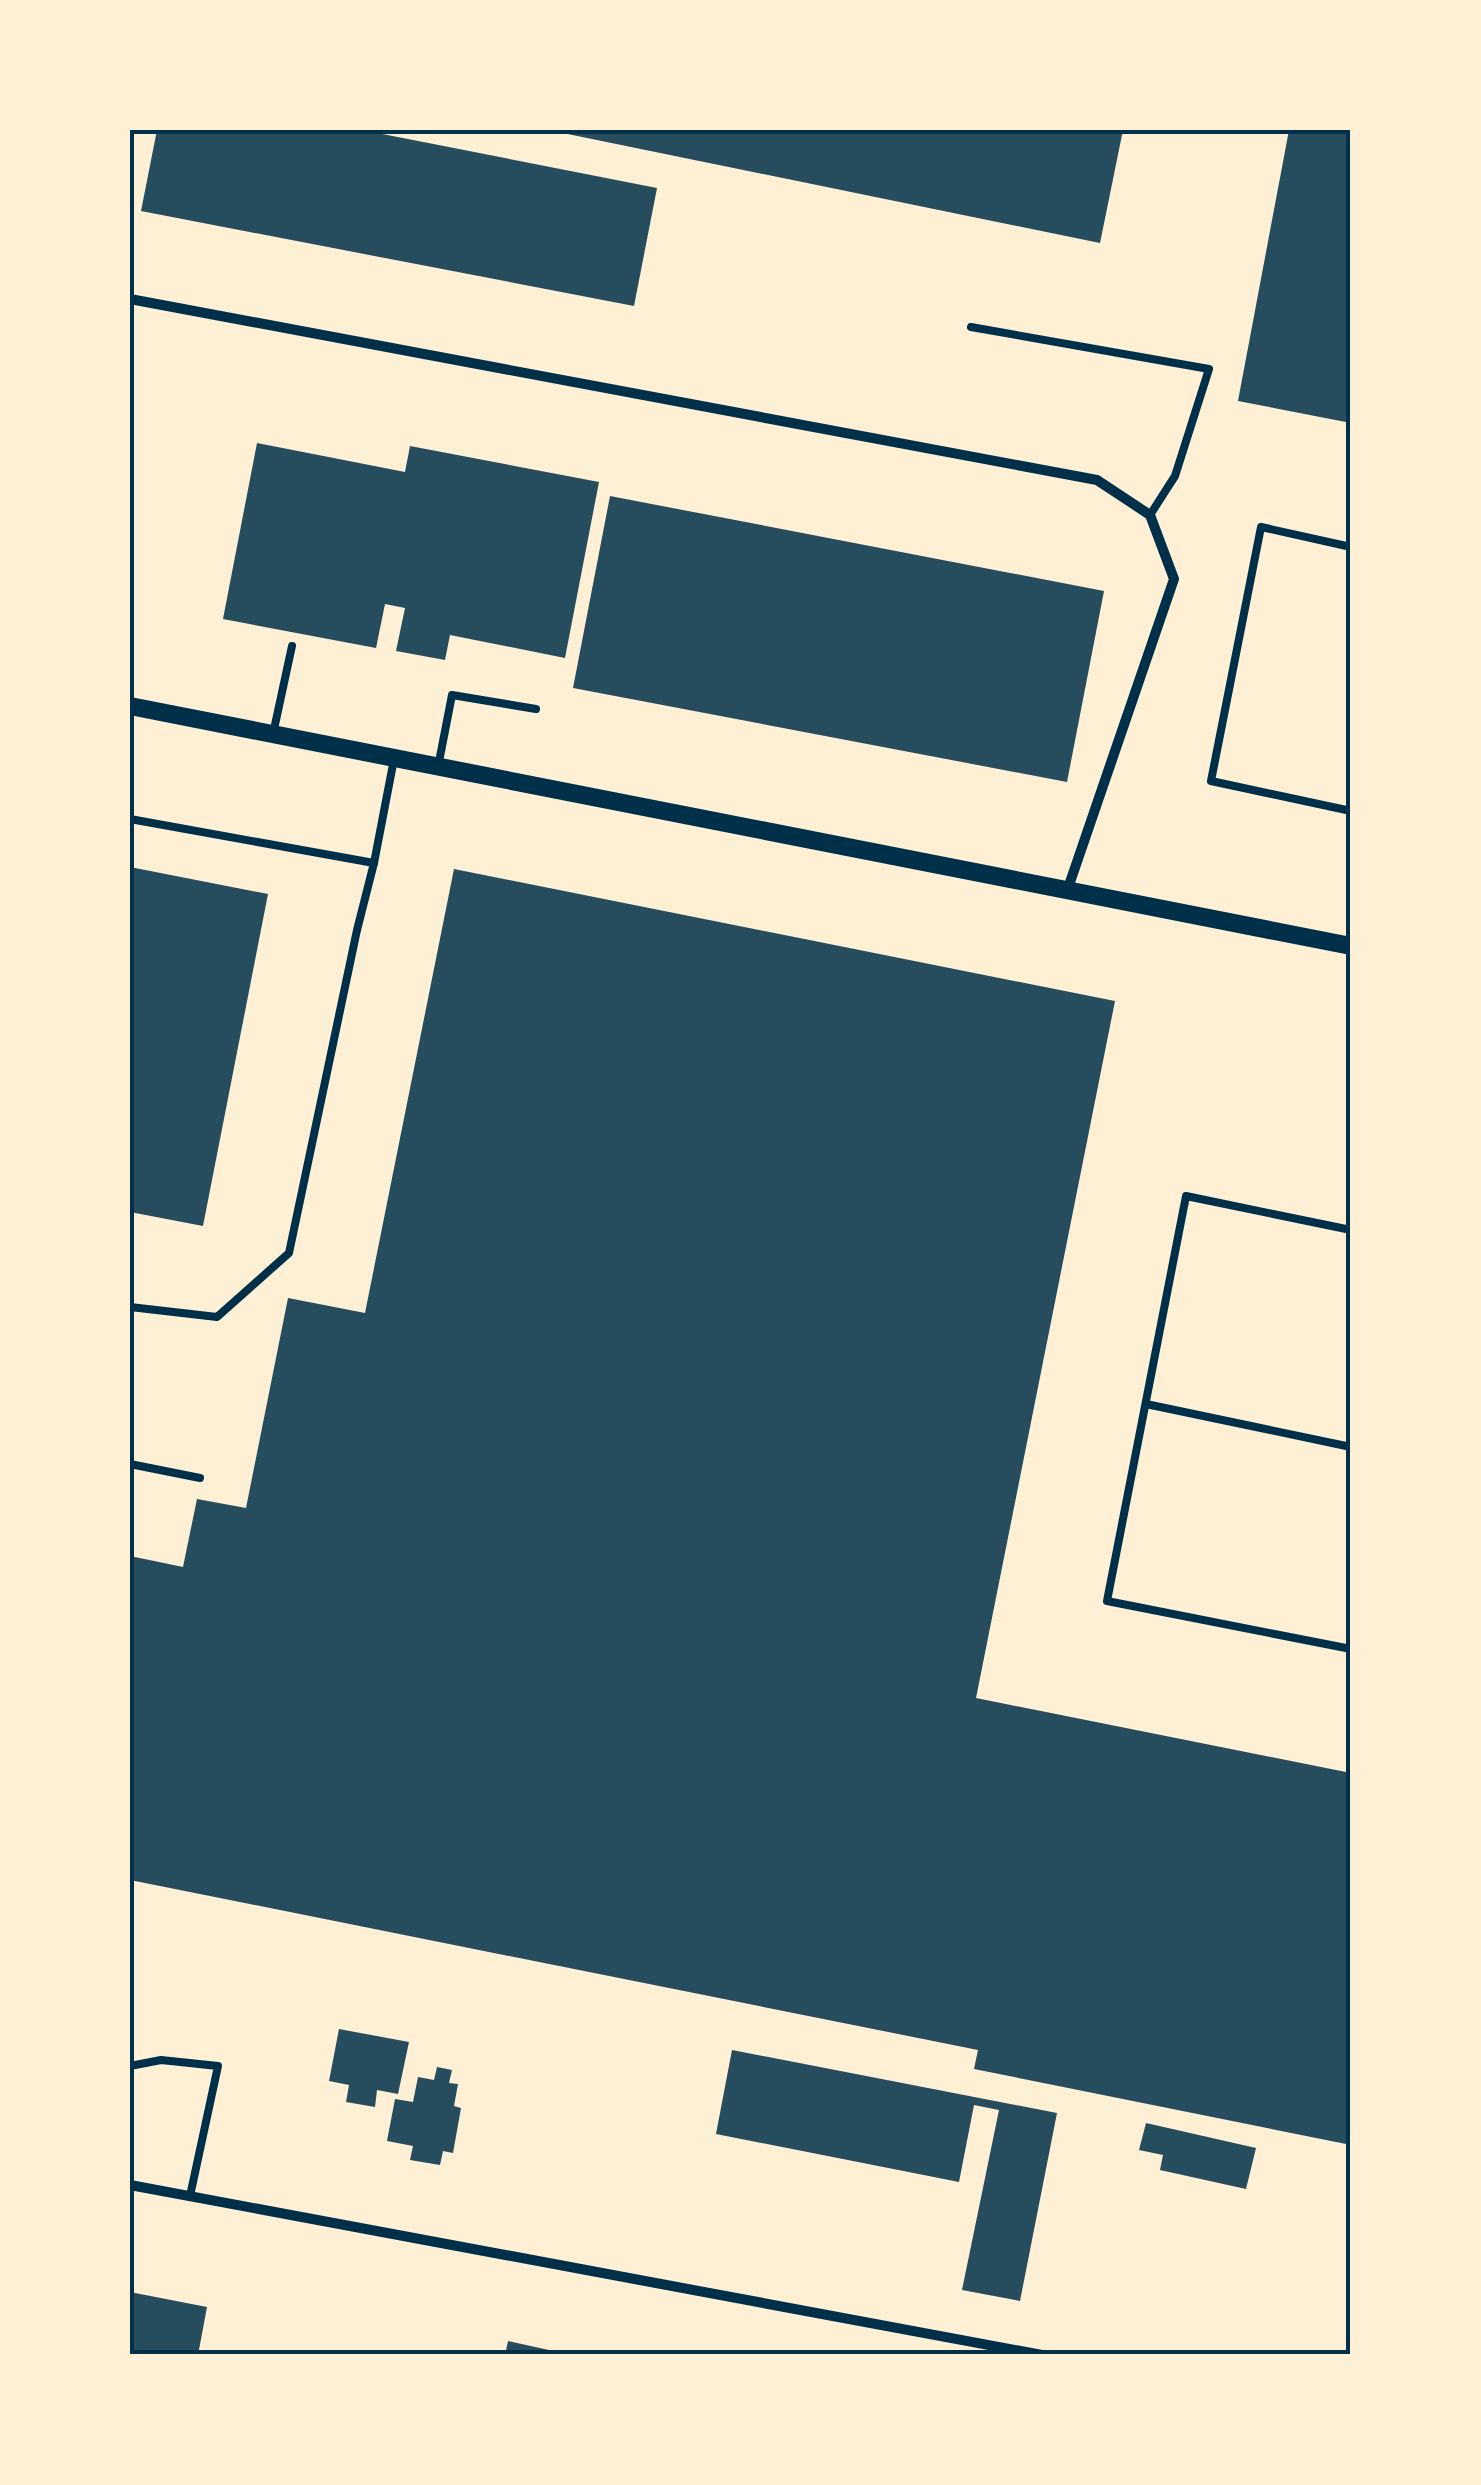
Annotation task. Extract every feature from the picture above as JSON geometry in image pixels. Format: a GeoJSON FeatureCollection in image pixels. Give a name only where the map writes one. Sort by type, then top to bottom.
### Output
{"type":"FeatureCollection","features":[{"type":"Feature","properties":{"kind":"street"},"geometry":{"type":"LineString","coordinates":[[130,299],[1097,480],[1150,515],[1174,580],[1067,891]]}},
{"type":"Feature","properties":{"kind":"street"},"geometry":{"type":"LineString","coordinates":[[130,706],[1351,946]]}},
{"type":"Feature","properties":{"kind":"street"},"geometry":{"type":"LineString","coordinates":[[130,2185],[1042,2355]]}},
{"type":"Feature","properties":{"kind":"lane"},"geometry":{"type":"LineString","coordinates":[[972,327],[1209,370],[1175,476],[1150,515]]}},
{"type":"Feature","properties":{"kind":"lane"},"geometry":{"type":"LineString","coordinates":[[1351,547],[1261,527],[1211,781],[1351,811]]}},
{"type":"Feature","properties":{"kind":"lane"},"geometry":{"type":"LineString","coordinates":[[273,734],[292,646]]}},
{"type":"Feature","properties":{"kind":"lane"},"geometry":{"type":"LineString","coordinates":[[438,767],[452,696],[536,709]]}},
{"type":"Feature","properties":{"kind":"lane"},"geometry":{"type":"LineString","coordinates":[[130,1308],[217,1317],[289,1253],[394,758]]}},
{"type":"Feature","properties":{"kind":"lane"},"geometry":{"type":"LineString","coordinates":[[130,818],[374,863]]}},
{"type":"Feature","properties":{"kind":"lane"},"geometry":{"type":"LineString","coordinates":[[1351,1230],[1186,1196],[1108,1601],[1351,1649]]}},
{"type":"Feature","properties":{"kind":"lane"},"geometry":{"type":"LineString","coordinates":[[1146,1404],[1351,1447]]}},
{"type":"Feature","properties":{"kind":"lane"},"geometry":{"type":"LineString","coordinates":[[130,1464],[200,1478]]}},
{"type":"Feature","properties":{"kind":"lane"},"geometry":{"type":"LineString","coordinates":[[130,2066],[162,2060],[218,2066],[190,2196]]}},
{"type":"Feature","properties":{"kind":"building"},"geometry":{"type":"Polygon","coordinates":[[[157,130],[362,130],[657,188],[634,306],[141,211],[157,130]]]}},
{"type":"Feature","properties":{"kind":"building"},"geometry":{"type":"Polygon","coordinates":[[[548,130],[1123,130],[1100,243],[548,130]]]}},
{"type":"Feature","properties":{"kind":"building"},"geometry":{"type":"Polygon","coordinates":[[[1289,130],[1351,130],[1351,423],[1238,401],[1289,130]]]}},
{"type":"Feature","properties":{"kind":"building"},"geometry":{"type":"Polygon","coordinates":[[[257,443],[405,472],[410,446],[599,482],[565,658],[450,635],[445,660],[396,651],[405,608],[385,604],[376,648],[223,619],[257,443]]]}},
{"type":"Feature","properties":{"kind":"building"},"geometry":{"type":"Polygon","coordinates":[[[610,496],[1104,591],[1067,782],[573,688],[610,496]]]}},
{"type":"Feature","properties":{"kind":"building"},"geometry":{"type":"Polygon","coordinates":[[[130,867],[268,894],[203,1226],[130,1212],[130,867]]]}},
{"type":"Feature","properties":{"kind":"building"},"geometry":{"type":"Polygon","coordinates":[[[454,869],[1115,1001],[976,1698],[1351,1773],[1351,2145],[974,2069],[978,2050],[130,1880],[130,1556],[183,1567],[197,1499],[246,1508],[288,1298],[365,1313],[454,869]]]}},
{"type":"Feature","properties":{"kind":"building"},"geometry":{"type":"Polygon","coordinates":[[[339,2029],[409,2042],[398,2094],[377,2090],[375,2107],[346,2102],[349,2085],[329,2081],[339,2029]]]}},
{"type":"Feature","properties":{"kind":"building"},"geometry":{"type":"Polygon","coordinates":[[[732,2050],[1057,2113],[1020,2301],[962,2290],[999,2110],[974,2105],[959,2182],[716,2134],[732,2050]]]}},
{"type":"Feature","properties":{"kind":"building"},"geometry":{"type":"Polygon","coordinates":[[[437,2067],[452,2070],[449,2083],[458,2084],[454,2106],[461,2108],[453,2153],[443,2151],[440,2165],[410,2160],[413,2146],[387,2141],[395,2099],[413,2102],[418,2077],[434,2080],[437,2067]]]}},
{"type":"Feature","properties":{"kind":"building"},"geometry":{"type":"Polygon","coordinates":[[[1146,2123],[1256,2148],[1246,2189],[1160,2170],[1163,2155],[1139,2150],[1146,2123]]]}},
{"type":"Feature","properties":{"kind":"building"},"geometry":{"type":"Polygon","coordinates":[[[130,2292],[207,2307],[198,2355],[130,2355],[130,2292]]]}},
{"type":"Feature","properties":{"kind":"building"},"geometry":{"type":"Polygon","coordinates":[[[508,2341],[558,2352],[505,2355],[508,2341]]]}}]}
